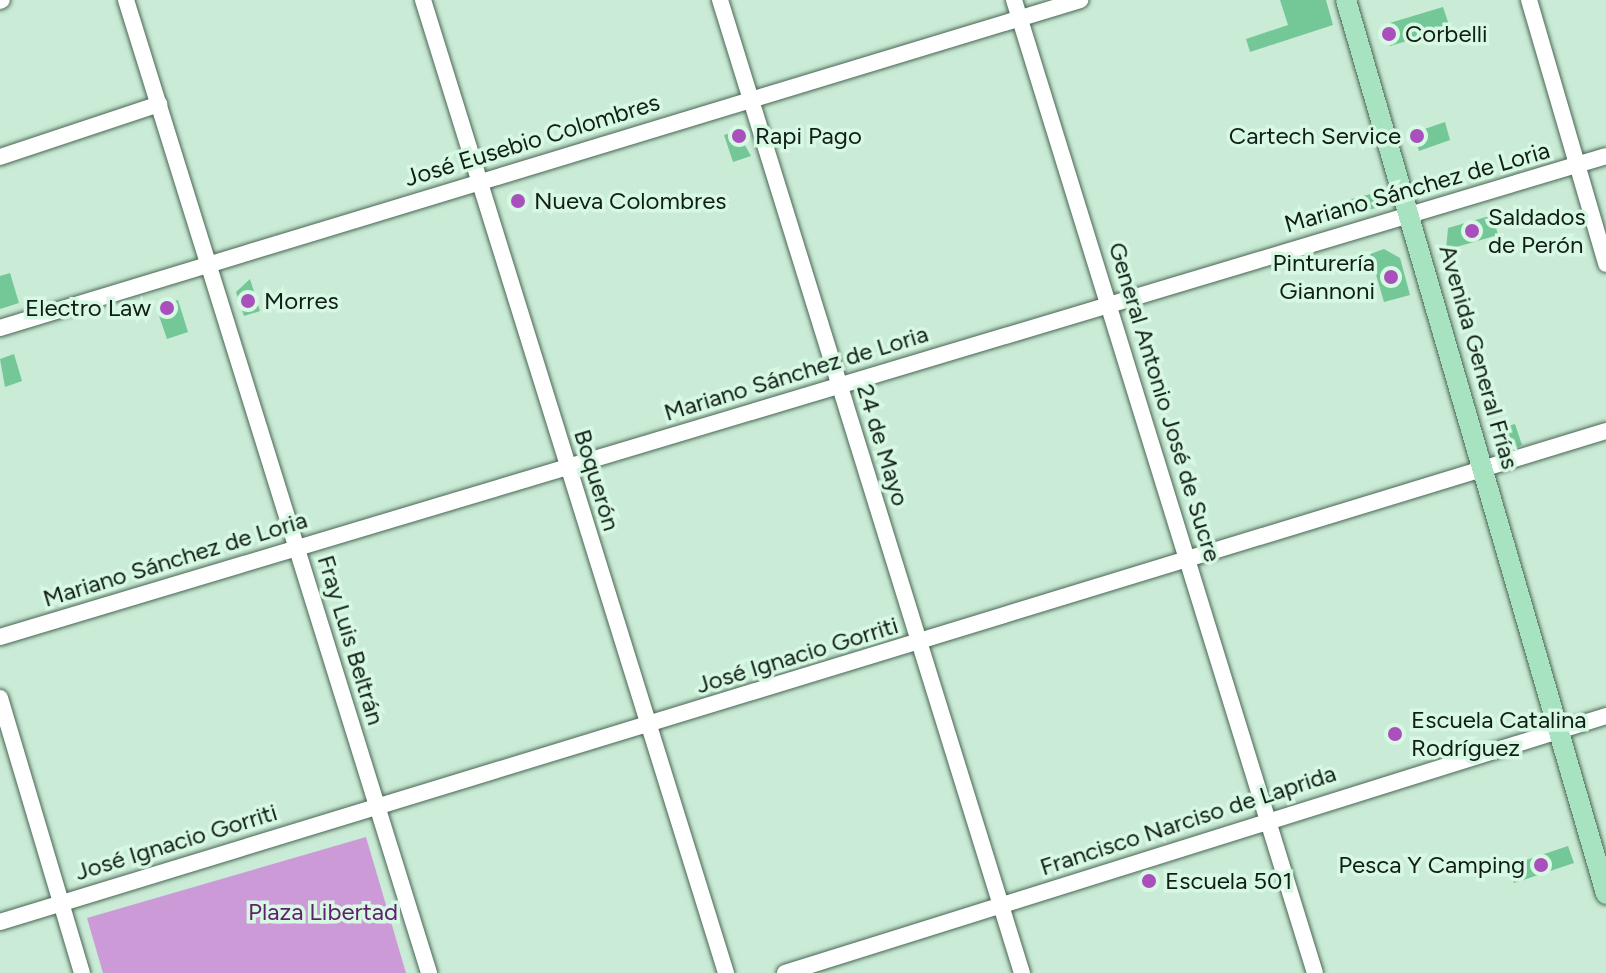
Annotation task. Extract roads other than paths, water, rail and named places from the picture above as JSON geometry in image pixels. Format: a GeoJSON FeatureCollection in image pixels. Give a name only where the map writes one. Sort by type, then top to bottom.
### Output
{"type":"FeatureCollection","features":[{"type":"Feature","properties":{"kind":"main road","name":"Avenida General Frías"},"geometry":{"type":"LineString","coordinates":[[1346,0],[1485,466],[1606,894]]}},
{"type":"Feature","properties":{"kind":"street","name":"Fray Luis Beltrán"},"geometry":{"type":"LineString","coordinates":[[126,0],[429,973]]}},
{"type":"Feature","properties":{"kind":"street","name":"Boquerón"},"geometry":{"type":"LineString","coordinates":[[423,0],[477,183],[726,973]]}},
{"type":"Feature","properties":{"kind":"street","name":"24 de Mayo"},"geometry":{"type":"LineString","coordinates":[[720,0],[1022,973]]}},
{"type":"Feature","properties":{"kind":"street","name":"General Antonio José de Sucre"},"geometry":{"type":"LineString","coordinates":[[1014,0],[1111,303],[1315,973]]}},
{"type":"Feature","properties":{"kind":"street","name":"José Eusebio Colombres"},"geometry":{"type":"LineString","coordinates":[[0,328],[1080,0]]}},
{"type":"Feature","properties":{"kind":"street"},"geometry":{"type":"LineString","coordinates":[[1529,0],[1606,264]]}},
{"type":"Feature","properties":{"kind":"street"},"geometry":{"type":"LineString","coordinates":[[0,157],[159,104]]}},
{"type":"Feature","properties":{"kind":"street","name":"Mariano Sánchez de Loria"},"geometry":{"type":"LineString","coordinates":[[0,637],[1606,156]]}},
{"type":"Feature","properties":{"kind":"street","name":"José Ignacio Gorriti"},"geometry":{"type":"LineString","coordinates":[[0,922],[919,644],[1188,557],[1606,431]]}},
{"type":"Feature","properties":{"kind":"street"},"geometry":{"type":"LineString","coordinates":[[0,698],[82,973]]}},
{"type":"Feature","properties":{"kind":"street","name":"Francisco Narciso de Laprida"},"geometry":{"type":"LineString","coordinates":[[785,973],[1267,818],[1606,716]]}},
{"type":"Feature","properties":{"kind":"place","name":"Corbelli"},"geometry":{"type":"Point","coordinates":[1389,34]}},
{"type":"Feature","properties":{"kind":"place","name":"Rapi Pago"},"geometry":{"type":"Point","coordinates":[739,136]}},
{"type":"Feature","properties":{"kind":"place","name":"Cartech Service"},"geometry":{"type":"Point","coordinates":[1417,136]}},
{"type":"Feature","properties":{"kind":"place","name":"Nueva Colombres"},"geometry":{"type":"Point","coordinates":[518,201]}},
{"type":"Feature","properties":{"kind":"place","name":"Saldados de Perón"},"geometry":{"type":"Point","coordinates":[1472,231]}},
{"type":"Feature","properties":{"kind":"place","name":"Pinturería Giannoni"},"geometry":{"type":"Point","coordinates":[1391,277]}},
{"type":"Feature","properties":{"kind":"place","name":"Morres"},"geometry":{"type":"Point","coordinates":[248,301]}},
{"type":"Feature","properties":{"kind":"place","name":"Electro Law"},"geometry":{"type":"Point","coordinates":[167,308]}},
{"type":"Feature","properties":{"kind":"place","name":"Escuela Catalina Rodríguez"},"geometry":{"type":"Point","coordinates":[1395,734]}},
{"type":"Feature","properties":{"kind":"place","name":"Pesca Y Camping"},"geometry":{"type":"Point","coordinates":[1541,865]}},
{"type":"Feature","properties":{"kind":"place","name":"Escuela 501"},"geometry":{"type":"Point","coordinates":[1149,881]}},
{"type":"Feature","properties":{"kind":"park label","name":"Plaza Libertad"},"geometry":{"type":"Point","coordinates":[323,912]}}]}
